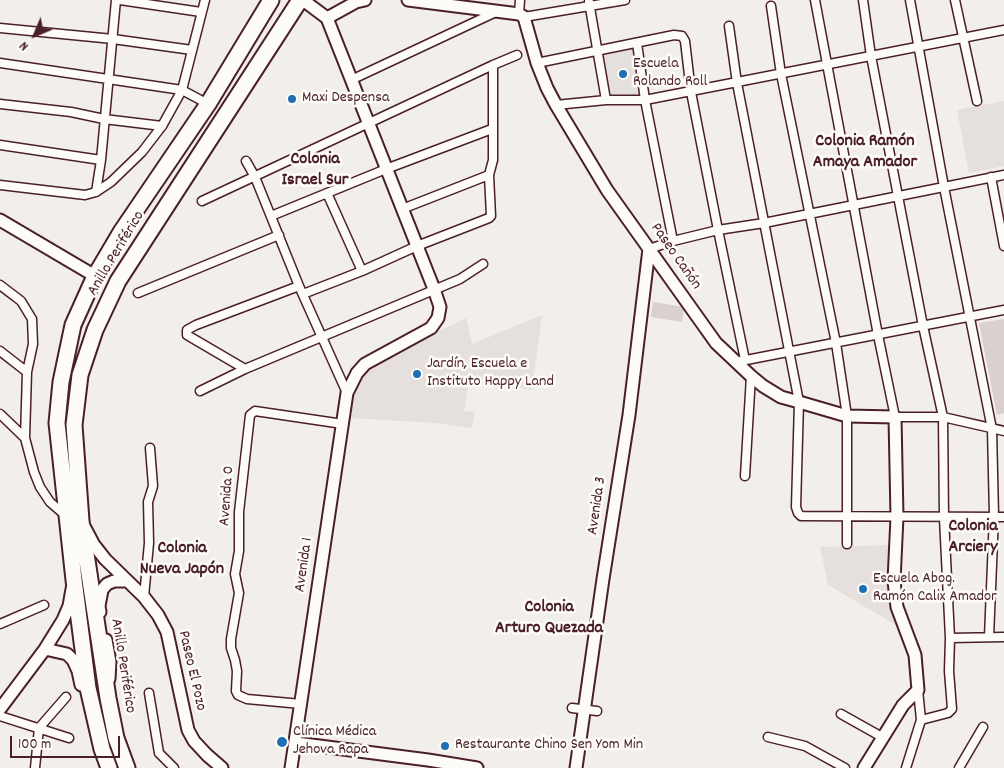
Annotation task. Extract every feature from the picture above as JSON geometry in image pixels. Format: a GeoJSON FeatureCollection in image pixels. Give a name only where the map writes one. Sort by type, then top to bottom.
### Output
{"type":"FeatureCollection","features":[{"type":"Feature","properties":{"kind":"highway","name":"Anillo Periférico"},"geometry":{"type":"LineString","coordinates":[[127,768],[116,738],[74,519],[58,423],[61,382],[73,325],[95,276],[121,232],[208,104],[271,0]]}},
{"type":"Feature","properties":{"kind":"highway","name":"Anillo Periférico"},"geometry":{"type":"LineString","coordinates":[[109,768],[102,750],[88,688],[74,580],[74,424],[80,375],[95,330],[118,281],[302,0]]}},
{"type":"Feature","properties":{"kind":"highway"},"geometry":{"type":"LineString","coordinates":[[176,150],[178,161],[183,165],[189,166],[194,163]]}},
{"type":"Feature","properties":{"kind":"street"},"geometry":{"type":"LineString","coordinates":[[96,192],[118,0],[201,12]]}},
{"type":"Feature","properties":{"kind":"street"},"geometry":{"type":"LineString","coordinates":[[0,185],[85,195],[96,192],[111,182],[142,152],[162,126],[182,90],[205,0]]}},
{"type":"Feature","properties":{"kind":"street"},"geometry":{"type":"LineString","coordinates":[[302,0],[327,18],[440,307],[438,318],[431,328],[366,364],[357,373],[347,393]]}},
{"type":"Feature","properties":{"kind":"street"},"geometry":{"type":"LineString","coordinates":[[327,18],[356,2],[364,0]]}},
{"type":"Feature","properties":{"kind":"street"},"geometry":{"type":"LineString","coordinates":[[408,0],[478,4],[522,16],[589,2],[624,0]]}},
{"type":"Feature","properties":{"kind":"street"},"geometry":{"type":"LineString","coordinates":[[520,0],[522,16]]}},
{"type":"Feature","properties":{"kind":"street"},"geometry":{"type":"LineString","coordinates":[[815,0],[895,417],[896,517],[894,581],[897,607],[914,655],[921,720],[906,768]]}},
{"type":"Feature","properties":{"kind":"street"},"geometry":{"type":"LineString","coordinates":[[863,0],[871,56],[923,326],[943,417],[944,518],[952,709],[948,714],[921,720]]}},
{"type":"Feature","properties":{"kind":"street"},"geometry":{"type":"LineString","coordinates":[[910,0],[944,187],[992,429],[994,516],[989,637]]}},
{"type":"Feature","properties":{"kind":"street"},"geometry":{"type":"LineString","coordinates":[[955,0],[977,102]]}},
{"type":"Feature","properties":{"kind":"street"},"geometry":{"type":"LineString","coordinates":[[589,2],[606,100]]}},
{"type":"Feature","properties":{"kind":"street"},"geometry":{"type":"LineString","coordinates":[[771,6],[781,74],[836,343],[847,416],[847,544]]}},
{"type":"Feature","properties":{"kind":"street"},"geometry":{"type":"LineString","coordinates":[[351,80],[498,11]]}},
{"type":"Feature","properties":{"kind":"street","name":"Paseo Cañón"},"geometry":{"type":"LineString","coordinates":[[522,16],[537,64],[556,105],[607,190],[716,342],[741,361],[751,376],[781,397],[847,416],[943,417],[1004,431]]}},
{"type":"Feature","properties":{"kind":"street"},"geometry":{"type":"LineString","coordinates":[[729,26],[737,83],[799,402],[796,507],[798,513],[801,516],[944,518],[1004,516]]}},
{"type":"Feature","properties":{"kind":"street"},"geometry":{"type":"LineString","coordinates":[[0,28],[113,39],[192,50]]}},
{"type":"Feature","properties":{"kind":"street"},"geometry":{"type":"LineString","coordinates":[[556,105],[606,100],[645,100],[1004,30]]}},
{"type":"Feature","properties":{"kind":"street"},"geometry":{"type":"LineString","coordinates":[[537,64],[674,35],[682,36],[685,41],[691,92],[741,361],[1004,310]]}},
{"type":"Feature","properties":{"kind":"street"},"geometry":{"type":"LineString","coordinates":[[637,43],[645,100],[673,241]]}},
{"type":"Feature","properties":{"kind":"street"},"geometry":{"type":"LineString","coordinates":[[202,201],[517,55]]}},
{"type":"Feature","properties":{"kind":"street"},"geometry":{"type":"LineString","coordinates":[[0,63],[182,90],[208,104]]}},
{"type":"Feature","properties":{"kind":"street"},"geometry":{"type":"LineString","coordinates":[[303,294],[491,216],[488,174],[492,160],[493,65]]}},
{"type":"Feature","properties":{"kind":"street"},"geometry":{"type":"LineString","coordinates":[[0,104],[71,112],[104,119],[162,126]]}},
{"type":"Feature","properties":{"kind":"street"},"geometry":{"type":"LineString","coordinates":[[271,216],[386,169],[492,129]]}},
{"type":"Feature","properties":{"kind":"street"},"geometry":{"type":"LineString","coordinates":[[0,145],[101,160]]}},
{"type":"Feature","properties":{"kind":"street"},"geometry":{"type":"LineString","coordinates":[[246,161],[255,177],[299,286],[347,393]]}},
{"type":"Feature","properties":{"kind":"street"},"geometry":{"type":"LineString","coordinates":[[402,209],[488,174]]}},
{"type":"Feature","properties":{"kind":"street"},"geometry":{"type":"LineString","coordinates":[[649,249],[718,230],[764,223],[1004,175]]}},
{"type":"Feature","properties":{"kind":"street"},"geometry":{"type":"LineString","coordinates":[[991,177],[1004,246]]}},
{"type":"Feature","properties":{"kind":"street"},"geometry":{"type":"LineString","coordinates":[[327,193],[362,271]]}},
{"type":"Feature","properties":{"kind":"street"},"geometry":{"type":"LineString","coordinates":[[0,220],[95,276]]}},
{"type":"Feature","properties":{"kind":"street"},"geometry":{"type":"LineString","coordinates":[[138,293],[279,235]]}},
{"type":"Feature","properties":{"kind":"street","name":"Avenida 3"},"geometry":{"type":"LineString","coordinates":[[576,768],[603,578],[629,415],[649,249]]}},
{"type":"Feature","properties":{"kind":"street"},"geometry":{"type":"LineString","coordinates":[[200,391],[245,369],[460,279],[483,264]]}},
{"type":"Feature","properties":{"kind":"street","name":"Paseo El Pozo"},"geometry":{"type":"LineString","coordinates":[[0,285],[21,301],[32,319],[33,344],[27,372],[25,438],[40,487],[50,502],[74,519],[94,545],[127,581],[144,596],[158,615],[167,632],[188,730],[194,741],[222,768]]}},
{"type":"Feature","properties":{"kind":"street"},"geometry":{"type":"LineString","coordinates":[[245,369],[191,339],[187,336],[187,330],[299,286]]}},
{"type":"Feature","properties":{"kind":"street"},"geometry":{"type":"LineString","coordinates":[[0,351],[27,372]]}},
{"type":"Feature","properties":{"kind":"street"},"geometry":{"type":"LineString","coordinates":[[745,476],[751,376]]}},
{"type":"Feature","properties":{"kind":"street","name":"Avenida 1"},"geometry":{"type":"LineString","coordinates":[[296,743],[347,393]]}},
{"type":"Feature","properties":{"kind":"street","name":"Avenida 0"},"geometry":{"type":"LineString","coordinates":[[301,704],[247,699],[236,691],[236,666],[231,648],[231,640],[239,593],[235,574],[239,551],[240,500],[250,415],[256,411],[343,424]]}},
{"type":"Feature","properties":{"kind":"street"},"geometry":{"type":"LineString","coordinates":[[0,414],[25,438]]}},
{"type":"Feature","properties":{"kind":"street"},"geometry":{"type":"LineString","coordinates":[[144,596],[149,543],[148,502],[153,486],[150,448]]}},
{"type":"Feature","properties":{"kind":"street"},"geometry":{"type":"LineString","coordinates":[[69,738],[39,728],[0,710],[45,649],[63,620],[69,606],[74,580]]}},
{"type":"Feature","properties":{"kind":"street"},"geometry":{"type":"LineString","coordinates":[[108,698],[110,662],[99,606],[100,595],[107,584],[114,581],[127,581]]}},
{"type":"Feature","properties":{"kind":"street"},"geometry":{"type":"LineString","coordinates":[[0,624],[44,605]]}},
{"type":"Feature","properties":{"kind":"street"},"geometry":{"type":"LineString","coordinates":[[950,638],[1004,637]]}},
{"type":"Feature","properties":{"kind":"street"},"geometry":{"type":"LineString","coordinates":[[45,649],[67,654],[73,660],[78,671],[89,718],[102,750]]}},
{"type":"Feature","properties":{"kind":"street"},"geometry":{"type":"LineString","coordinates":[[864,768],[903,705],[918,690]]}},
{"type":"Feature","properties":{"kind":"street"},"geometry":{"type":"LineString","coordinates":[[149,693],[159,753],[166,768]]}},
{"type":"Feature","properties":{"kind":"street"},"geometry":{"type":"LineString","coordinates":[[35,768],[39,728],[66,696]]}},
{"type":"Feature","properties":{"kind":"street"},"geometry":{"type":"LineString","coordinates":[[572,708],[597,711]]}},
{"type":"Feature","properties":{"kind":"street"},"geometry":{"type":"LineString","coordinates":[[841,714],[882,737]]}},
{"type":"Feature","properties":{"kind":"street"},"geometry":{"type":"LineString","coordinates":[[959,768],[983,726]]}},
{"type":"Feature","properties":{"kind":"street"},"geometry":{"type":"LineString","coordinates":[[768,737],[805,746],[845,768]]}},
{"type":"Feature","properties":{"kind":"street"},"geometry":{"type":"LineString","coordinates":[[292,768],[296,743],[428,764],[477,768]]}},
{"type":"Feature","properties":{"kind":"street"},"geometry":{"type":"LineString","coordinates":[[159,753],[174,768]]}},
{"type":"Feature","properties":{"kind":"shaded area","name":"Escuela Rolando Roll"},"geometry":{"type":"Polygon","coordinates":[[[638,43],[647,97],[607,98],[600,52],[638,43]]]}},
{"type":"Feature","properties":{"kind":"shaded area"},"geometry":{"type":"Polygon","coordinates":[[[1004,101],[1004,166],[969,173],[957,110],[1004,101]]]}},
{"type":"Feature","properties":{"kind":"shaded area"},"geometry":{"type":"Polygon","coordinates":[[[653,302],[684,307],[682,322],[651,317],[653,302]]]}},
{"type":"Feature","properties":{"kind":"shaded area","name":"Jardín, Escuela e Instituto Happy Land"},"geometry":{"type":"Polygon","coordinates":[[[542,315],[532,390],[469,379],[464,411],[475,412],[472,428],[435,423],[351,418],[354,388],[368,365],[466,318],[472,344],[542,315]]]}},
{"type":"Feature","properties":{"kind":"shaded area"},"geometry":{"type":"Polygon","coordinates":[[[1004,319],[1004,413],[997,415],[979,323],[1004,319]]]}},
{"type":"Feature","properties":{"kind":"shaded area","name":"Escuela Abog. Ramón Calix Amador"},"geometry":{"type":"Polygon","coordinates":[[[890,545],[891,593],[896,625],[828,585],[820,547],[890,545]]]}},
{"type":"Feature","properties":{"kind":"place","name":"Escuela Rolando Roll"},"geometry":{"type":"Point","coordinates":[623,74]}},
{"type":"Feature","properties":{"kind":"place","name":"Maxi Despensa"},"geometry":{"type":"Point","coordinates":[292,99]}},
{"type":"Feature","properties":{"kind":"place","name":"Jardín, Escuela e Instituto Happy Land"},"geometry":{"type":"Point","coordinates":[417,374]}},
{"type":"Feature","properties":{"kind":"place","name":"Escuela Abog. Ramón Calix Amador"},"geometry":{"type":"Point","coordinates":[863,589]}},
{"type":"Feature","properties":{"kind":"place","name":"Clínica Médica Jehova Rapa"},"geometry":{"type":"Point","coordinates":[282,742]}},
{"type":"Feature","properties":{"kind":"place","name":"Restaurante Chino Sen Yom Min"},"geometry":{"type":"Point","coordinates":[445,746]}},
{"type":"Feature","properties":{"kind":"district","name":"Colonia Ramón Amaya Amador"},"geometry":{"type":"Point","coordinates":[865,153]}},
{"type":"Feature","properties":{"kind":"district","name":"Colonia Israel Sur"},"geometry":{"type":"Point","coordinates":[315,171]}},
{"type":"Feature","properties":{"kind":"district","name":"Colonia Arciery"},"geometry":{"type":"Point","coordinates":[973,538]}},
{"type":"Feature","properties":{"kind":"district","name":"Colonia Nueva Japón"},"geometry":{"type":"Point","coordinates":[182,560]}},
{"type":"Feature","properties":{"kind":"district","name":"Colonia Arturo Quezada"},"geometry":{"type":"Point","coordinates":[549,619]}}]}
